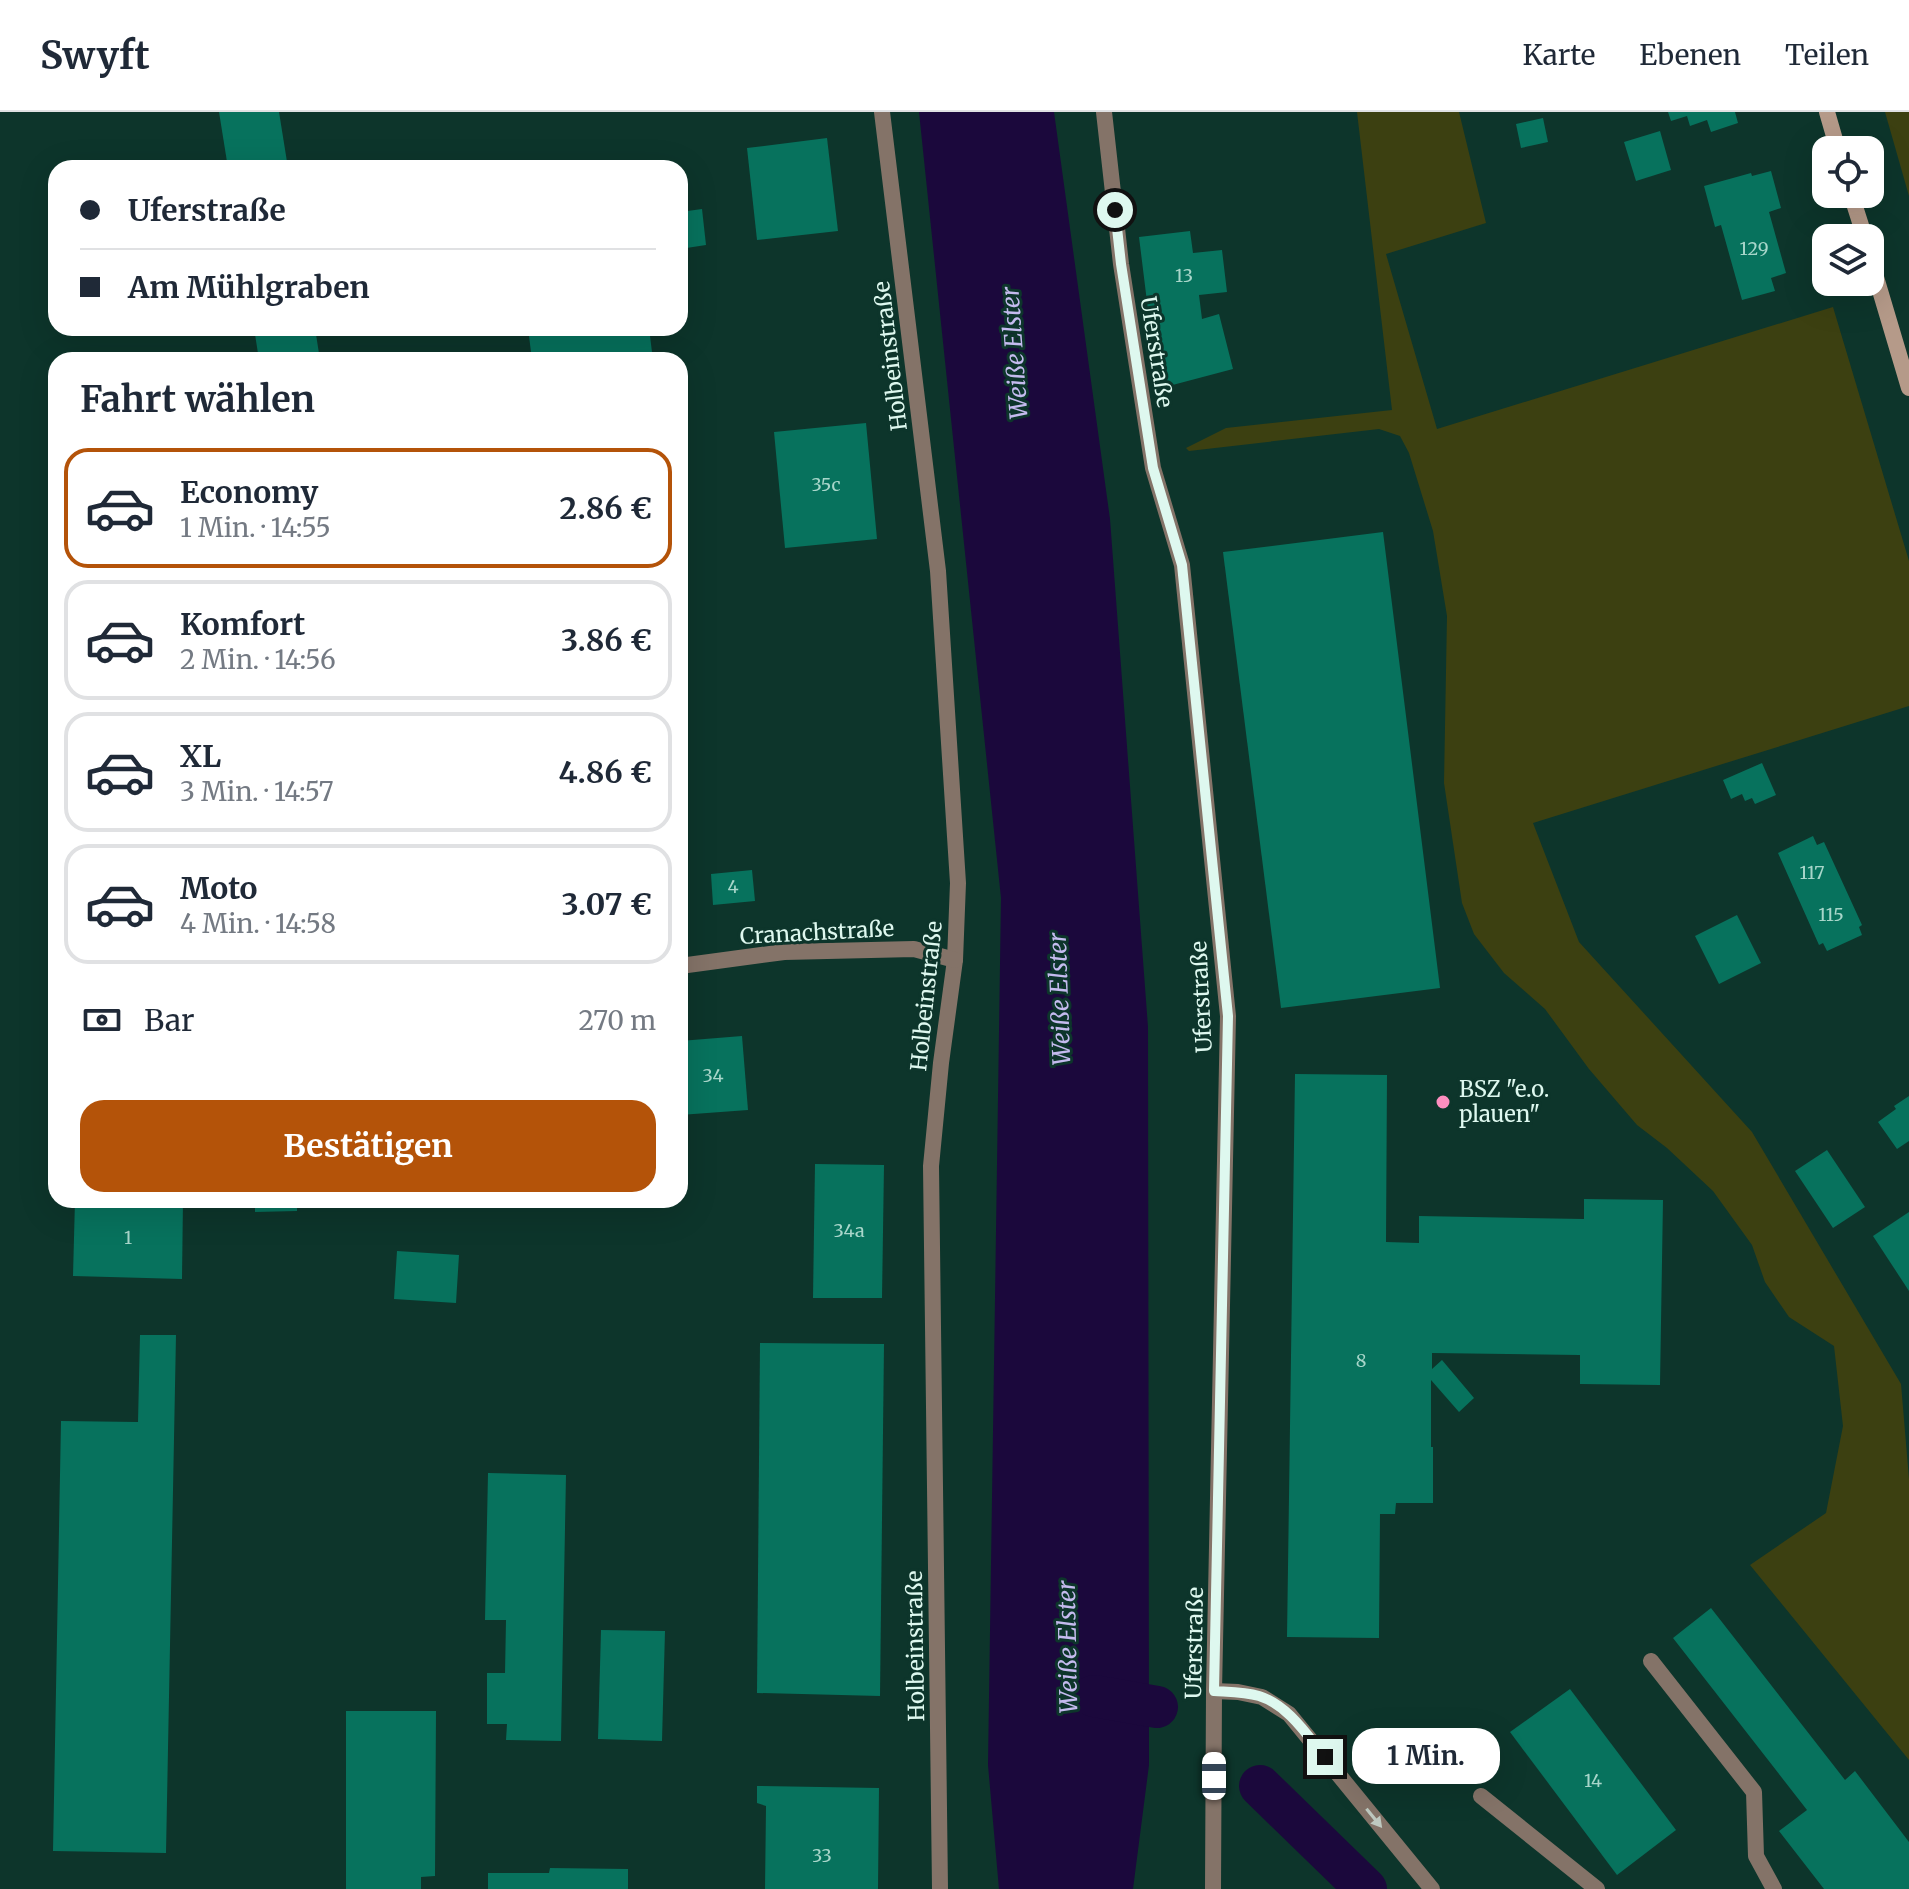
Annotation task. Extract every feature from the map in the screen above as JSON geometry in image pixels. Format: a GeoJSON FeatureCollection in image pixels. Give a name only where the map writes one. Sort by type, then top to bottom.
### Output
{"type":"FeatureCollection","features":[{"type":"Feature","properties":{"kind":"main road"},"geometry":{"type":"LineString","coordinates":[[1827,112],[1834,136]]}},
{"type":"Feature","properties":{"kind":"main road"},"geometry":{"type":"LineString","coordinates":[[1882,296],[1909,388]]}},
{"type":"Feature","properties":{"kind":"street","name":"Holbeinstraße"},"geometry":{"type":"LineString","coordinates":[[882,112],[938,571],[958,883],[955,960],[931,1166],[940,1889]]}},
{"type":"Feature","properties":{"kind":"street","name":"Uferstraße"},"geometry":{"type":"LineString","coordinates":[[1104,112],[1121,264],[1153,468],[1182,565],[1228,1016],[1214,1691],[1213,1889]]}},
{"type":"Feature","properties":{"kind":"street","name":"Cranachstraße"},"geometry":{"type":"LineString","coordinates":[[688,965],[784,952],[914,949],[955,960]]}},
{"type":"Feature","properties":{"kind":"street"},"geometry":{"type":"LineString","coordinates":[[1651,1661],[1754,1792],[1756,1856],[1774,1889]]}},
{"type":"Feature","properties":{"kind":"street"},"geometry":{"type":"LineString","coordinates":[[1214,1691],[1262,1697],[1289,1714],[1432,1889]]}},
{"type":"Feature","properties":{"kind":"street"},"geometry":{"type":"LineString","coordinates":[[1481,1796],[1597,1889]]}},
{"type":"Feature","properties":{"kind":"green space"},"geometry":{"type":"Polygon","coordinates":[[[1357,112],[1459,112],[1486,223],[1386,254],[1437,429],[1833,307],[1909,561],[1909,706],[1533,823],[1579,942],[1752,1132],[1901,1384],[1909,1479],[1909,1760],[1750,1565],[1826,1513],[1843,1426],[1834,1346],[1789,1317],[1765,1282],[1752,1245],[1713,1191],[1637,1125],[1589,1069],[1545,1009],[1504,973],[1474,934],[1462,903],[1444,783],[1447,616],[1433,531],[1409,453],[1400,436],[1379,429],[1189,451],[1186,448],[1226,428],[1392,410],[1357,112]]]}},
{"type":"Feature","properties":{"kind":"green space"},"geometry":{"type":"Polygon","coordinates":[[[1885,112],[1909,112],[1909,196],[1885,112]]]}},
{"type":"Feature","properties":{"kind":"water","name":"Weiße Elster"},"geometry":{"type":"Polygon","coordinates":[[[919,112],[1054,112],[1110,519],[1148,1027],[1149,1765],[1133,1889],[999,1889],[988,1765],[1001,898],[919,112]]]}},
{"type":"Feature","properties":{"kind":"building"},"geometry":{"type":"Polygon","coordinates":[[[219,112],[279,112],[287,160],[227,160],[219,112]]]}},
{"type":"Feature","properties":{"kind":"building"},"geometry":{"type":"Polygon","coordinates":[[[1668,112],[1735,112],[1738,123],[1711,132],[1707,120],[1690,126],[1687,116],[1671,121],[1668,112]]]}},
{"type":"Feature","properties":{"kind":"building"},"geometry":{"type":"Polygon","coordinates":[[[1543,118],[1548,142],[1521,148],[1516,124],[1543,118]]]}},
{"type":"Feature","properties":{"kind":"building"},"geometry":{"type":"Polygon","coordinates":[[[1660,131],[1671,170],[1636,181],[1624,142],[1660,131]]]}},
{"type":"Feature","properties":{"kind":"building"},"geometry":{"type":"Polygon","coordinates":[[[827,138],[838,231],[757,240],[747,148],[827,138]]]}},
{"type":"Feature","properties":{"kind":"building"},"geometry":{"type":"Polygon","coordinates":[[[1771,171],[1781,208],[1769,212],[1786,273],[1771,278],[1775,291],[1742,300],[1721,225],[1715,227],[1704,186],[1751,173],[1752,176],[1771,171]]]}},
{"type":"Feature","properties":{"kind":"building"},"geometry":{"type":"Polygon","coordinates":[[[702,209],[706,245],[688,248],[688,211],[702,209]]]}},
{"type":"Feature","properties":{"kind":"building"},"geometry":{"type":"Polygon","coordinates":[[[1190,231],[1193,253],[1222,250],[1227,292],[1199,295],[1202,319],[1219,314],[1233,369],[1165,387],[1149,318],[1139,237],[1190,231]]]}},
{"type":"Feature","properties":{"kind":"building"},"geometry":{"type":"Polygon","coordinates":[[[255,336],[316,336],[319,352],[258,352],[255,336]]]}},
{"type":"Feature","properties":{"kind":"building"},"geometry":{"type":"Polygon","coordinates":[[[529,336],[650,336],[652,352],[531,352],[529,336]]]}},
{"type":"Feature","properties":{"kind":"building"},"geometry":{"type":"Polygon","coordinates":[[[866,423],[877,539],[785,548],[774,432],[866,423]]]}},
{"type":"Feature","properties":{"kind":"building"},"geometry":{"type":"Polygon","coordinates":[[[1383,532],[1440,988],[1281,1008],[1223,552],[1383,532]]]}},
{"type":"Feature","properties":{"kind":"building"},"geometry":{"type":"Polygon","coordinates":[[[1762,763],[1776,795],[1755,804],[1752,798],[1745,801],[1742,794],[1731,799],[1723,780],[1762,763]]]}},
{"type":"Feature","properties":{"kind":"building"},"geometry":{"type":"Polygon","coordinates":[[[1813,836],[1817,845],[1824,842],[1862,925],[1859,927],[1862,935],[1827,951],[1823,943],[1819,945],[1778,853],[1813,836]]]}},
{"type":"Feature","properties":{"kind":"building"},"geometry":{"type":"Polygon","coordinates":[[[752,870],[755,901],[713,905],[711,874],[752,870]]]}},
{"type":"Feature","properties":{"kind":"building"},"geometry":{"type":"Polygon","coordinates":[[[1737,915],[1761,963],[1719,984],[1695,936],[1737,915]]]}},
{"type":"Feature","properties":{"kind":"building"},"geometry":{"type":"Polygon","coordinates":[[[742,1036],[748,1110],[688,1114],[688,1040],[742,1036]]]}},
{"type":"Feature","properties":{"kind":"building"},"geometry":{"type":"Polygon","coordinates":[[[1295,1074],[1387,1075],[1386,1242],[1419,1243],[1419,1216],[1584,1219],[1584,1199],[1663,1200],[1660,1385],[1580,1384],[1580,1355],[1432,1353],[1432,1369],[1442,1360],[1474,1398],[1459,1412],[1431,1380],[1433,1503],[1396,1503],[1395,1514],[1380,1514],[1379,1638],[1287,1637],[1295,1074]]]}},
{"type":"Feature","properties":{"kind":"building"},"geometry":{"type":"Polygon","coordinates":[[[1909,1096],[1909,1141],[1897,1149],[1878,1122],[1909,1096]]]}},
{"type":"Feature","properties":{"kind":"building"},"geometry":{"type":"Polygon","coordinates":[[[1827,1150],[1865,1207],[1833,1228],[1795,1171],[1827,1150]]]}},
{"type":"Feature","properties":{"kind":"building"},"geometry":{"type":"Polygon","coordinates":[[[815,1164],[884,1165],[882,1298],[813,1298],[815,1164]]]}},
{"type":"Feature","properties":{"kind":"building"},"geometry":{"type":"Polygon","coordinates":[[[75,1208],[183,1208],[182,1279],[73,1276],[75,1208]]]}},
{"type":"Feature","properties":{"kind":"building"},"geometry":{"type":"Polygon","coordinates":[[[255,1208],[297,1208],[297,1211],[255,1212],[255,1208]]]}},
{"type":"Feature","properties":{"kind":"building"},"geometry":{"type":"Polygon","coordinates":[[[1909,1212],[1909,1291],[1873,1236],[1909,1212]]]}},
{"type":"Feature","properties":{"kind":"building"},"geometry":{"type":"Polygon","coordinates":[[[397,1251],[459,1255],[456,1303],[394,1299],[397,1251]]]}},
{"type":"Feature","properties":{"kind":"building"},"geometry":{"type":"Polygon","coordinates":[[[140,1335],[176,1335],[166,1853],[53,1851],[61,1421],[138,1422],[140,1335]]]}},
{"type":"Feature","properties":{"kind":"building"},"geometry":{"type":"Polygon","coordinates":[[[760,1343],[884,1344],[880,1696],[757,1693],[760,1343]]]}},
{"type":"Feature","properties":{"kind":"building"},"geometry":{"type":"Polygon","coordinates":[[[488,1473],[566,1475],[561,1741],[506,1740],[507,1724],[487,1724],[487,1673],[505,1673],[506,1620],[485,1620],[488,1473]]]}},
{"type":"Feature","properties":{"kind":"building"},"geometry":{"type":"Polygon","coordinates":[[[1711,1608],[1845,1780],[1855,1771],[1909,1842],[1909,1889],[1824,1889],[1779,1831],[1807,1810],[1673,1638],[1711,1608]]]}},
{"type":"Feature","properties":{"kind":"building"},"geometry":{"type":"Polygon","coordinates":[[[601,1630],[665,1631],[662,1741],[598,1739],[601,1630]]]}},
{"type":"Feature","properties":{"kind":"building"},"geometry":{"type":"Polygon","coordinates":[[[1570,1689],[1676,1830],[1617,1875],[1510,1732],[1570,1689]]]}},
{"type":"Feature","properties":{"kind":"building"},"geometry":{"type":"Polygon","coordinates":[[[346,1711],[436,1711],[435,1876],[421,1877],[421,1889],[346,1889],[346,1711]]]}},
{"type":"Feature","properties":{"kind":"building"},"geometry":{"type":"Polygon","coordinates":[[[757,1786],[879,1788],[878,1889],[765,1889],[766,1806],[757,1803],[757,1786]]]}},
{"type":"Feature","properties":{"kind":"building"},"geometry":{"type":"Polygon","coordinates":[[[550,1868],[628,1869],[628,1889],[488,1889],[488,1873],[549,1873],[550,1868]]]}},
{"type":"Feature","properties":{"kind":"waterway","name":"Weiße Elster"},"geometry":{"type":"LineString","coordinates":[[1094,1696],[1157,1707]]}},
{"type":"Feature","properties":{"kind":"waterway"},"geometry":{"type":"LineString","coordinates":[[1260,1786],[1366,1889]]}},
{"type":"Feature","properties":{"kind":"place","name":"BSZ \"e.o. plauen\""},"geometry":{"type":"Point","coordinates":[1443,1102]}},
{"type":"Feature","properties":{"kind":"route"},"geometry":{"type":"LineString","coordinates":[[1115,210],[1153,468],[1182,565],[1228,1016],[1214,1691],[1262,1697],[1289,1714],[1325,1757]]}}]}
